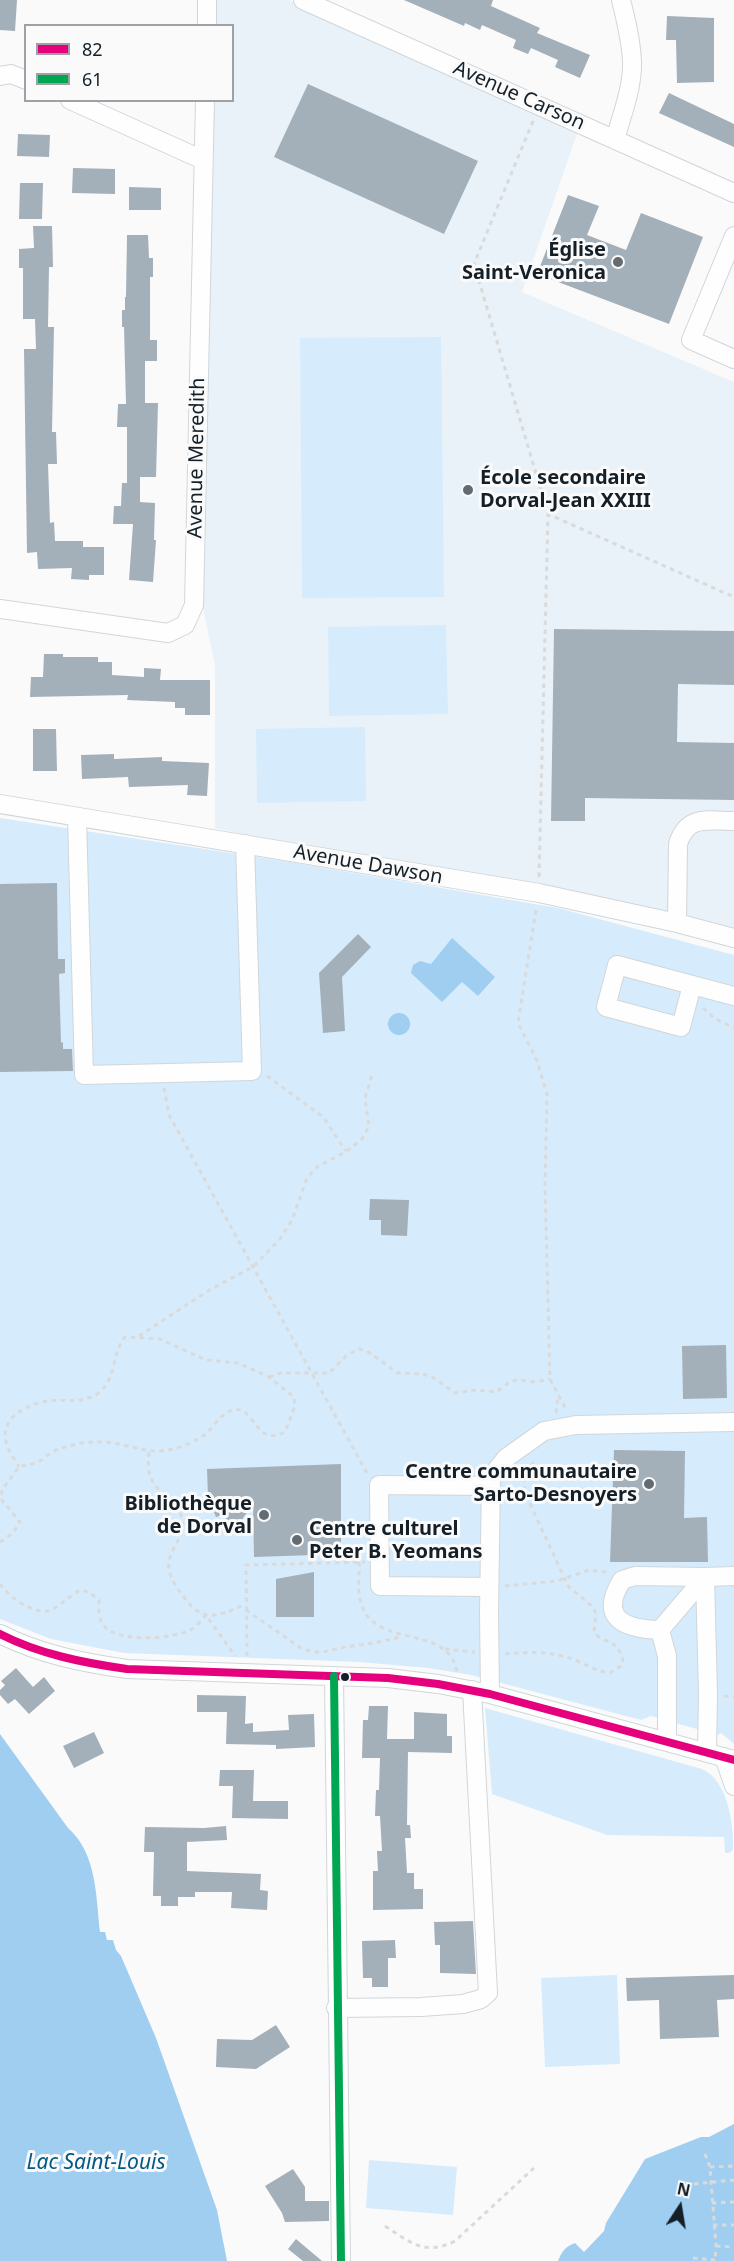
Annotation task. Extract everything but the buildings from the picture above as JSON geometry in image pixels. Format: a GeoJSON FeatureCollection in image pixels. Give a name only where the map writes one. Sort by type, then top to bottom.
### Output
{"type":"FeatureCollection","features":[{"type":"Feature","properties":{"kind":"street"},"geometry":{"type":"LineString","coordinates":[[207,0],[207,24]]}},
{"type":"Feature","properties":{"kind":"street","name":"Avenue Carson"},"geometry":{"type":"LineString","coordinates":[[303,0],[734,193]]}},
{"type":"Feature","properties":{"kind":"street"},"geometry":{"type":"LineString","coordinates":[[615,140],[630,86],[632,63],[629,35],[621,0]]}},
{"type":"Feature","properties":{"kind":"street"},"geometry":{"type":"LineString","coordinates":[[0,76],[11,74],[24,79]]}},
{"type":"Feature","properties":{"kind":"street"},"geometry":{"type":"LineString","coordinates":[[74,102],[203,160]]}},
{"type":"Feature","properties":{"kind":"street","name":"Avenue Meredith"},"geometry":{"type":"LineString","coordinates":[[0,609],[168,633],[185,625],[194,606],[205,102]]}},
{"type":"Feature","properties":{"kind":"street"},"geometry":{"type":"LineString","coordinates":[[734,236],[691,340],[734,359]]}},
{"type":"Feature","properties":{"kind":"street","name":"Avenue Dawson"},"geometry":{"type":"LineString","coordinates":[[0,804],[539,893],[734,938]]}},
{"type":"Feature","properties":{"kind":"street"},"geometry":{"type":"LineString","coordinates":[[77,817],[84,1075],[252,1071],[245,844]]}},
{"type":"Feature","properties":{"kind":"street"},"geometry":{"type":"LineString","coordinates":[[677,923],[678,844],[682,832],[688,825],[697,821],[734,821]]}},
{"type":"Feature","properties":{"kind":"street"},"geometry":{"type":"LineString","coordinates":[[692,985],[681,1027],[606,1007],[617,965],[734,996]]}},
{"type":"Feature","properties":{"kind":"street"},"geometry":{"type":"LineString","coordinates":[[490,1694],[491,1477],[506,1458],[544,1431],[576,1425],[734,1422]]}},
{"type":"Feature","properties":{"kind":"street"},"geometry":{"type":"LineString","coordinates":[[489,1587],[380,1586],[379,1485],[491,1486]]}},
{"type":"Feature","properties":{"kind":"street"},"geometry":{"type":"LineString","coordinates":[[660,1630],[628,1627],[619,1620],[613,1608],[613,1595],[622,1580],[635,1576],[734,1576]]}},
{"type":"Feature","properties":{"kind":"street"},"geometry":{"type":"LineString","coordinates":[[660,1630],[705,1577]]}},
{"type":"Feature","properties":{"kind":"street"},"geometry":{"type":"LineString","coordinates":[[705,1577],[708,1695],[721,1756],[734,1786]]}},
{"type":"Feature","properties":{"kind":"street"},"geometry":{"type":"LineString","coordinates":[[660,1630],[667,1656],[668,1740]]}},
{"type":"Feature","properties":{"kind":"street"},"geometry":{"type":"LineString","coordinates":[[0,1634],[40,1650],[95,1665],[127,1669],[388,1678],[472,1690],[668,1740],[721,1756]]}},
{"type":"Feature","properties":{"kind":"street"},"geometry":{"type":"LineString","coordinates":[[334,1676],[336,2008],[341,2261]]}},
{"type":"Feature","properties":{"kind":"street"},"geometry":{"type":"LineString","coordinates":[[336,2008],[463,2004],[481,1999],[488,1993],[472,1690]]}},
{"type":"Feature","properties":{"kind":"path"},"geometry":{"type":"LineString","coordinates":[[540,105],[474,264],[548,514],[539,893],[518,1023],[537,1062],[547,1094],[545,1186],[550,1379],[576,1425]]}},
{"type":"Feature","properties":{"kind":"path"},"geometry":{"type":"LineString","coordinates":[[548,514],[734,597]]}},
{"type":"Feature","properties":{"kind":"path"},"geometry":{"type":"LineString","coordinates":[[692,985],[700,1004],[714,1018],[734,1028]]}},
{"type":"Feature","properties":{"kind":"path"},"geometry":{"type":"LineString","coordinates":[[252,1071],[265,1074],[323,1117],[347,1151]]}},
{"type":"Feature","properties":{"kind":"path"},"geometry":{"type":"LineString","coordinates":[[137,1337],[211,1289],[253,1267],[280,1239],[292,1220],[307,1178],[317,1167],[362,1140],[369,1126],[365,1098],[373,1072]]}},
{"type":"Feature","properties":{"kind":"path"},"geometry":{"type":"LineString","coordinates":[[162,1073],[169,1115],[368,1474],[379,1485]]}},
{"type":"Feature","properties":{"kind":"path"},"geometry":{"type":"LineString","coordinates":[[0,1542],[13,1533],[20,1522],[1,1499],[2,1490],[19,1467],[38,1462],[54,1451],[93,1443],[102,1442],[149,1452],[171,1450],[189,1444],[205,1434],[224,1414],[238,1409],[249,1415],[255,1427],[266,1434],[279,1435],[285,1432],[295,1406],[294,1397],[269,1377],[238,1363],[206,1360],[160,1339],[125,1337],[121,1341],[116,1364],[108,1382],[98,1393],[81,1401],[46,1401],[33,1405],[18,1412],[9,1421],[5,1431],[5,1440],[19,1467]]}},
{"type":"Feature","properties":{"kind":"path"},"geometry":{"type":"LineString","coordinates":[[269,1377],[281,1373],[329,1373],[347,1355],[359,1349],[371,1352],[398,1373],[431,1376],[455,1394],[476,1390],[496,1392],[512,1381],[535,1382],[550,1379]]}},
{"type":"Feature","properties":{"kind":"path"},"geometry":{"type":"LineString","coordinates":[[556,1421],[558,1394]]}},
{"type":"Feature","properties":{"kind":"path"},"geometry":{"type":"LineString","coordinates":[[149,1452],[148,1473],[151,1480],[178,1510],[182,1519],[183,1530],[169,1559],[168,1568],[176,1586],[190,1606],[206,1615],[219,1615],[246,1604]]}},
{"type":"Feature","properties":{"kind":"path"},"geometry":{"type":"LineString","coordinates":[[445,1649],[490,1655],[546,1653],[567,1657],[605,1672],[615,1671],[621,1666],[623,1659],[617,1646],[594,1632],[596,1614],[593,1607],[568,1586],[524,1489],[524,1479],[535,1460]]}},
{"type":"Feature","properties":{"kind":"path"},"geometry":{"type":"LineString","coordinates":[[360,1562],[360,1600],[369,1619],[383,1630],[433,1642],[445,1649],[456,1663],[457,1671],[472,1690]]}},
{"type":"Feature","properties":{"kind":"path"},"geometry":{"type":"LineString","coordinates":[[248,1672],[246,1565],[369,1562]]}},
{"type":"Feature","properties":{"kind":"path"},"geometry":{"type":"LineString","coordinates":[[489,1587],[557,1581],[589,1570],[635,1576]]}},
{"type":"Feature","properties":{"kind":"path"},"geometry":{"type":"LineString","coordinates":[[0,1584],[19,1601],[45,1612],[52,1610],[81,1590],[89,1592],[99,1600],[100,1619],[106,1628],[113,1633],[135,1639],[192,1629],[206,1615]]}},
{"type":"Feature","properties":{"kind":"path"},"geometry":{"type":"LineString","coordinates":[[246,1610],[301,1648],[311,1652],[324,1653],[404,1636]]}},
{"type":"Feature","properties":{"kind":"path"},"geometry":{"type":"LineString","coordinates":[[206,1615],[248,1672]]}},
{"type":"Feature","properties":{"kind":"path"},"geometry":{"type":"LineString","coordinates":[[693,2258],[715,2261],[716,2246],[710,2168],[705,2154]]}},
{"type":"Feature","properties":{"kind":"path"},"geometry":{"type":"LineString","coordinates":[[710,2168],[734,2166]]}},
{"type":"Feature","properties":{"kind":"path"},"geometry":{"type":"LineString","coordinates":[[385,2226],[415,2245],[432,2248],[446,2246],[456,2241],[534,2168]]}},
{"type":"Feature","properties":{"kind":"path"},"geometry":{"type":"LineString","coordinates":[[694,2184],[734,2180]]}},
{"type":"Feature","properties":{"kind":"path"},"geometry":{"type":"LineString","coordinates":[[712,2203],[734,2202]]}},
{"type":"Feature","properties":{"kind":"path"},"geometry":{"type":"LineString","coordinates":[[713,2225],[734,2225]]}},
{"type":"Feature","properties":{"kind":"path"},"geometry":{"type":"LineString","coordinates":[[716,2246],[734,2247]]}},
{"type":"Feature","properties":{"kind":"shaded area","name":"École secondaire Dorval-Jean XXIII"},"geometry":{"type":"Polygon","coordinates":[[[212,0],[289,0],[578,131],[522,292],[734,382],[734,946],[215,828],[215,665],[201,599],[210,102],[234,102],[234,24],[212,24],[212,0]]]}},
{"type":"Feature","properties":{"kind":"shaded area"},"geometry":{"type":"Polygon","coordinates":[[[441,337],[444,597],[302,598],[300,338],[441,337]]]}},
{"type":"Feature","properties":{"kind":"shaded area"},"geometry":{"type":"Polygon","coordinates":[[[446,625],[448,714],[329,716],[328,627],[446,625]]]}},
{"type":"Feature","properties":{"kind":"shaded area"},"geometry":{"type":"Polygon","coordinates":[[[365,727],[366,801],[257,803],[256,729],[365,727]]]}},
{"type":"Feature","properties":{"kind":"shaded area"},"geometry":{"type":"Polygon","coordinates":[[[0,818],[290,862],[558,908],[734,955],[734,1744],[721,1733],[718,1735],[651,1716],[641,1720],[471,1675],[428,1668],[359,1662],[124,1653],[51,1639],[0,1619],[0,818]]]}},
{"type":"Feature","properties":{"kind":"shaded area"},"geometry":{"type":"Polygon","coordinates":[[[485,1708],[702,1769],[718,1783],[728,1804],[733,1850],[725,1853],[724,1837],[607,1835],[492,1794],[485,1708]]]}},
{"type":"Feature","properties":{"kind":"shaded area"},"geometry":{"type":"Polygon","coordinates":[[[617,1975],[620,2064],[545,2067],[541,1978],[617,1975]]]}},
{"type":"Feature","properties":{"kind":"shaded area"},"geometry":{"type":"Polygon","coordinates":[[[369,2160],[457,2167],[453,2215],[366,2208],[369,2160]]]}},
{"type":"Feature","properties":{"kind":"water"},"geometry":{"type":"Polygon","coordinates":[[[452,938],[495,977],[478,996],[462,982],[442,1002],[411,973],[413,965],[420,961],[431,964],[452,938]]]}},
{"type":"Feature","properties":{"kind":"water"},"geometry":{"type":"Polygon","coordinates":[[[399,1013],[407,1016],[410,1024],[407,1032],[399,1035],[391,1032],[388,1024],[391,1016],[399,1013]]]}},
{"type":"Feature","properties":{"kind":"water","name":"Lac Saint-Louis"},"geometry":{"type":"Polygon","coordinates":[[[0,1734],[85,1850],[96,1890],[100,1932],[105,1932],[107,1940],[113,1940],[156,2038],[217,2210],[227,2261],[0,2261],[0,1734]]]}},
{"type":"Feature","properties":{"kind":"water"},"geometry":{"type":"Polygon","coordinates":[[[734,2124],[734,2261],[558,2261],[564,2250],[575,2243],[584,2252],[604,2231],[606,2223],[645,2159],[701,2137],[709,2137],[734,2124]]]}},
{"type":"Feature","properties":{"kind":"transit line","name":"82"},"geometry":{"type":"LineString","coordinates":[[0,1634],[62,1657],[127,1669],[388,1678],[438,1684],[490,1694],[734,1760]]}},
{"type":"Feature","properties":{"kind":"transit line","name":"61"},"geometry":{"type":"LineString","coordinates":[[334,1676],[341,2261]]}},
{"type":"Feature","properties":{"kind":"place","name":"Église Saint-Veronica"},"geometry":{"type":"Point","coordinates":[618,262]}},
{"type":"Feature","properties":{"kind":"place","name":"École secondaire Dorval-Jean XXIII"},"geometry":{"type":"Point","coordinates":[468,490]}},
{"type":"Feature","properties":{"kind":"place","name":"Centre communautaire Sarto-Desnoyers"},"geometry":{"type":"Point","coordinates":[649,1484]}},
{"type":"Feature","properties":{"kind":"place","name":"Bibliothèque de Dorval"},"geometry":{"type":"Point","coordinates":[264,1515]}},
{"type":"Feature","properties":{"kind":"place","name":"Centre culturel Peter B. Yeomans"},"geometry":{"type":"Point","coordinates":[297,1540]}}]}
